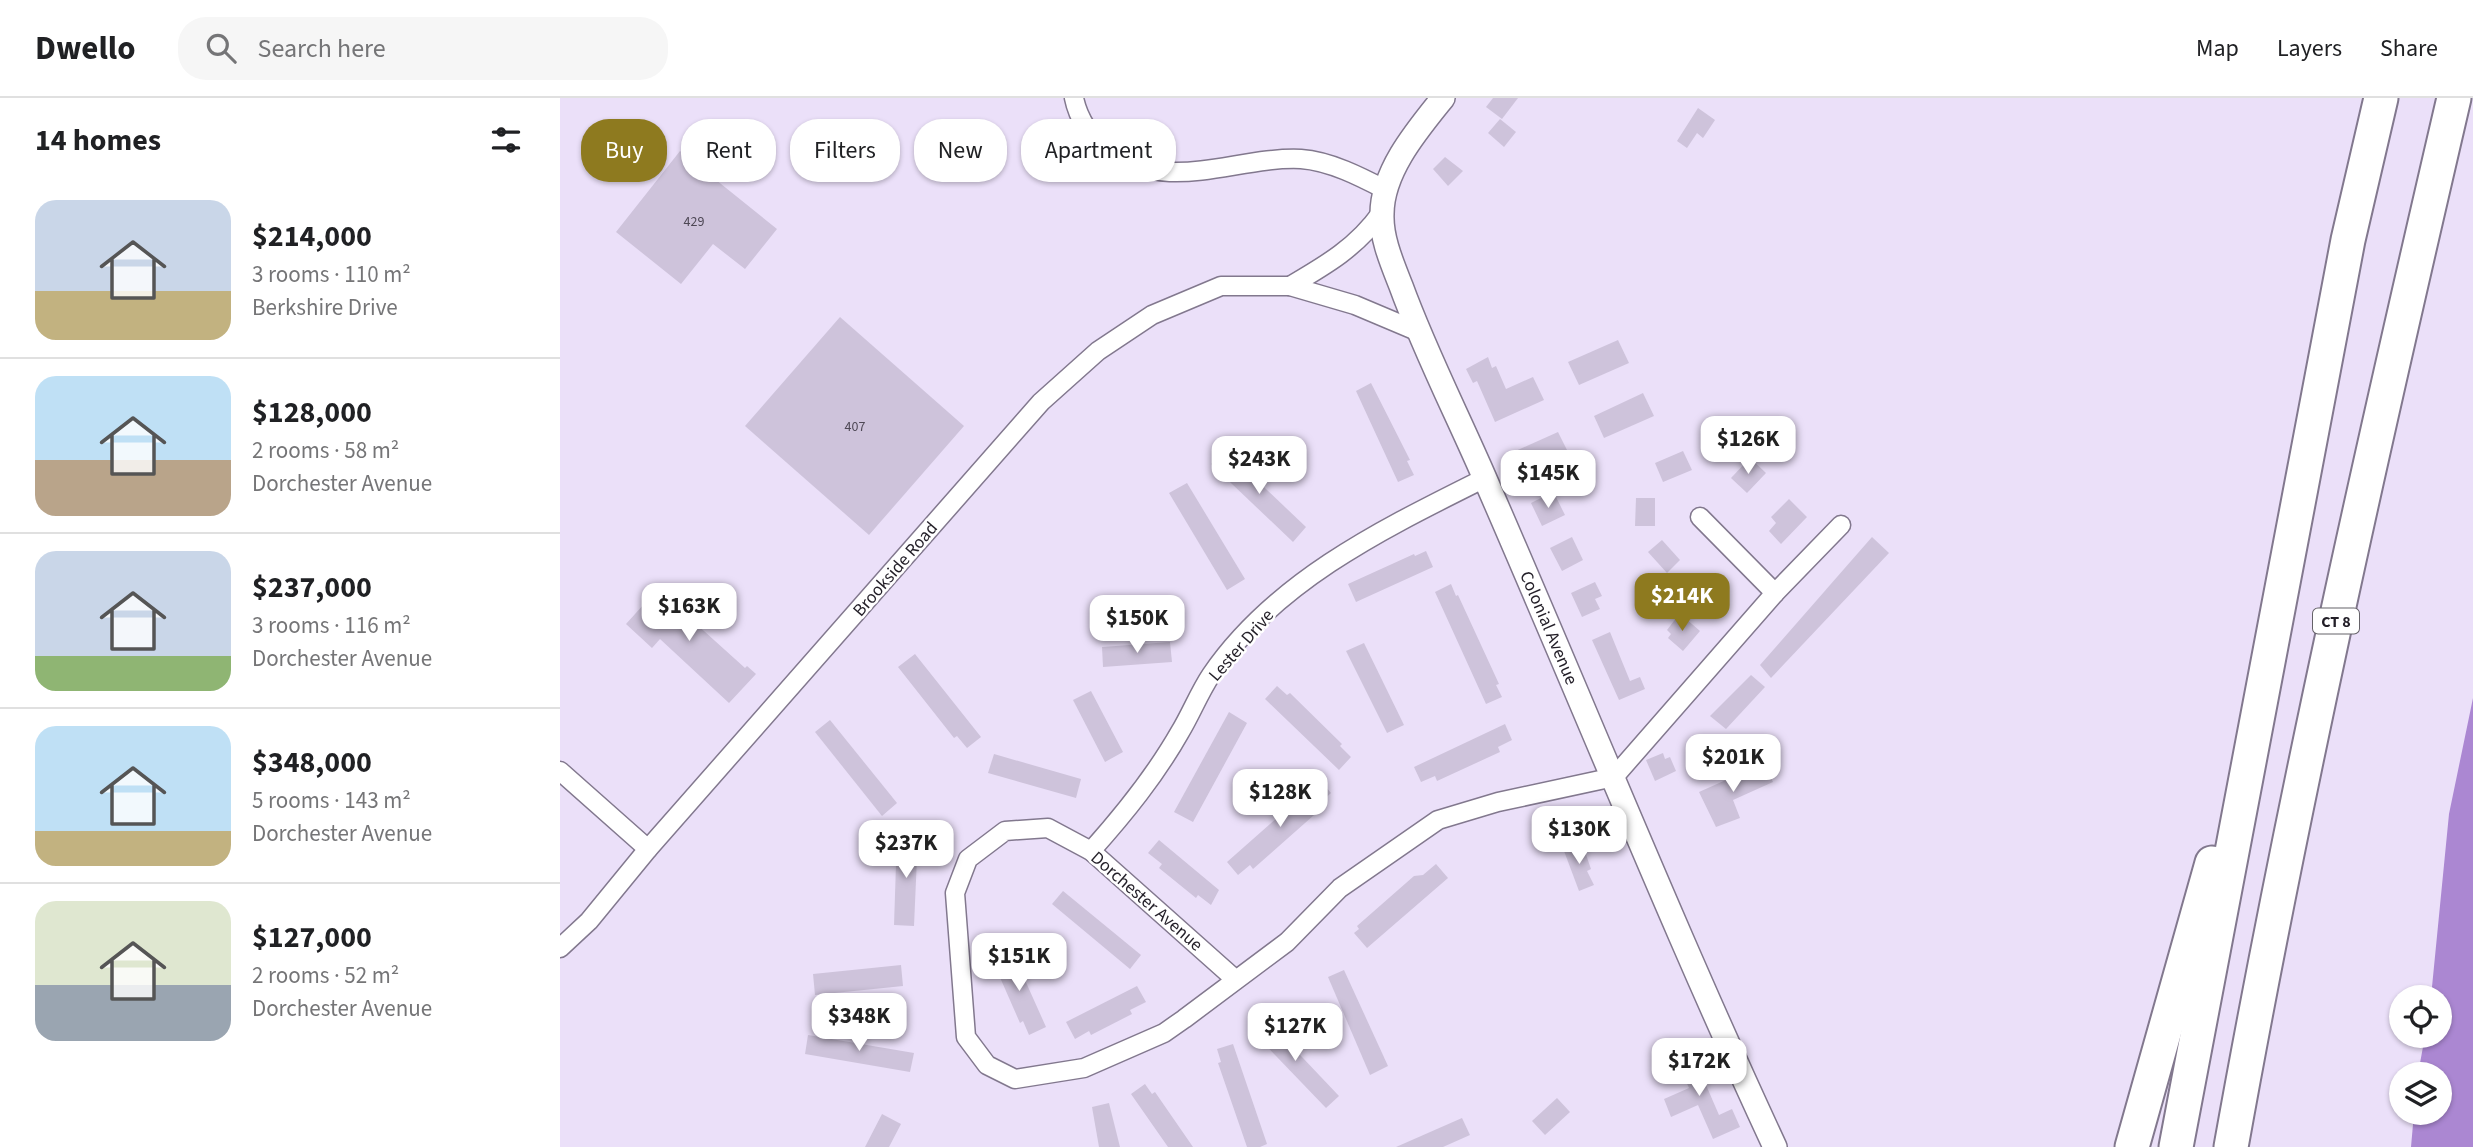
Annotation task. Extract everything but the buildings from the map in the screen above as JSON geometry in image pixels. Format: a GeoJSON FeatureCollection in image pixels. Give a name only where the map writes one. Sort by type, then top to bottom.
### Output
{"type":"FeatureCollection","features":[{"type":"Feature","properties":{"kind":"highway"},"geometry":{"type":"LineString","coordinates":[[2176,1147],[2348,240],[2381,98]]}},
{"type":"Feature","properties":{"kind":"highway","name":"CT 8"},"geometry":{"type":"LineString","coordinates":[[2231,1147],[2279,886],[2395,352],[2455,98]]}},
{"type":"Feature","properties":{"kind":"highway"},"geometry":{"type":"LineString","coordinates":[[2133,1147],[2208,877],[2284,576]]}},
{"type":"Feature","properties":{"kind":"street"},"geometry":{"type":"LineString","coordinates":[[1074,98],[1094,142],[1122,162],[1155,172],[1189,172],[1301,159],[1353,173],[1384,201]]}},
{"type":"Feature","properties":{"kind":"street"},"geometry":{"type":"LineString","coordinates":[[1290,286],[1343,255],[1368,231],[1384,201],[1404,150],[1438,104]]}},
{"type":"Feature","properties":{"kind":"street","name":"Colonial Avenue"},"geometry":{"type":"LineString","coordinates":[[1384,201],[1386,245],[1419,332],[1614,777],[1709,1005],[1775,1147]]}},
{"type":"Feature","properties":{"kind":"street","name":"Brookside Road"},"geometry":{"type":"LineString","coordinates":[[560,948],[589,921],[648,849],[1041,402],[1098,351],[1152,315],[1221,286],[1290,286],[1355,304],[1419,332]]}},
{"type":"Feature","properties":{"kind":"street","name":"Lester Drive"},"geometry":{"type":"LineString","coordinates":[[1091,851],[1135,802],[1180,733],[1211,676],[1259,618],[1320,569],[1384,528],[1485,478]]}},
{"type":"Feature","properties":{"kind":"street"},"geometry":{"type":"LineString","coordinates":[[1700,517],[1775,593]]}},
{"type":"Feature","properties":{"kind":"street"},"geometry":{"type":"LineString","coordinates":[[1614,777],[1775,593],[1841,524]]}},
{"type":"Feature","properties":{"kind":"street"},"geometry":{"type":"LineString","coordinates":[[560,771],[648,849]]}},
{"type":"Feature","properties":{"kind":"street","name":"Dorchester Avenue"},"geometry":{"type":"LineString","coordinates":[[1236,980],[1091,851],[1048,828],[1005,831],[968,859],[955,893],[966,1037],[987,1065],[1015,1079],[1084,1068],[1164,1033],[1236,980],[1287,942],[1340,888],[1438,820],[1498,802],[1614,777]]}},
{"type":"Feature","properties":{"kind":"shaded area"},"geometry":{"type":"Polygon","coordinates":[[[2473,698],[2473,1147],[2411,1147],[2413,1125],[2452,1125],[2452,1062],[2420,1062],[2423,1048],[2452,1048],[2452,985],[2432,985],[2449,814],[2473,698]]]}}]}
